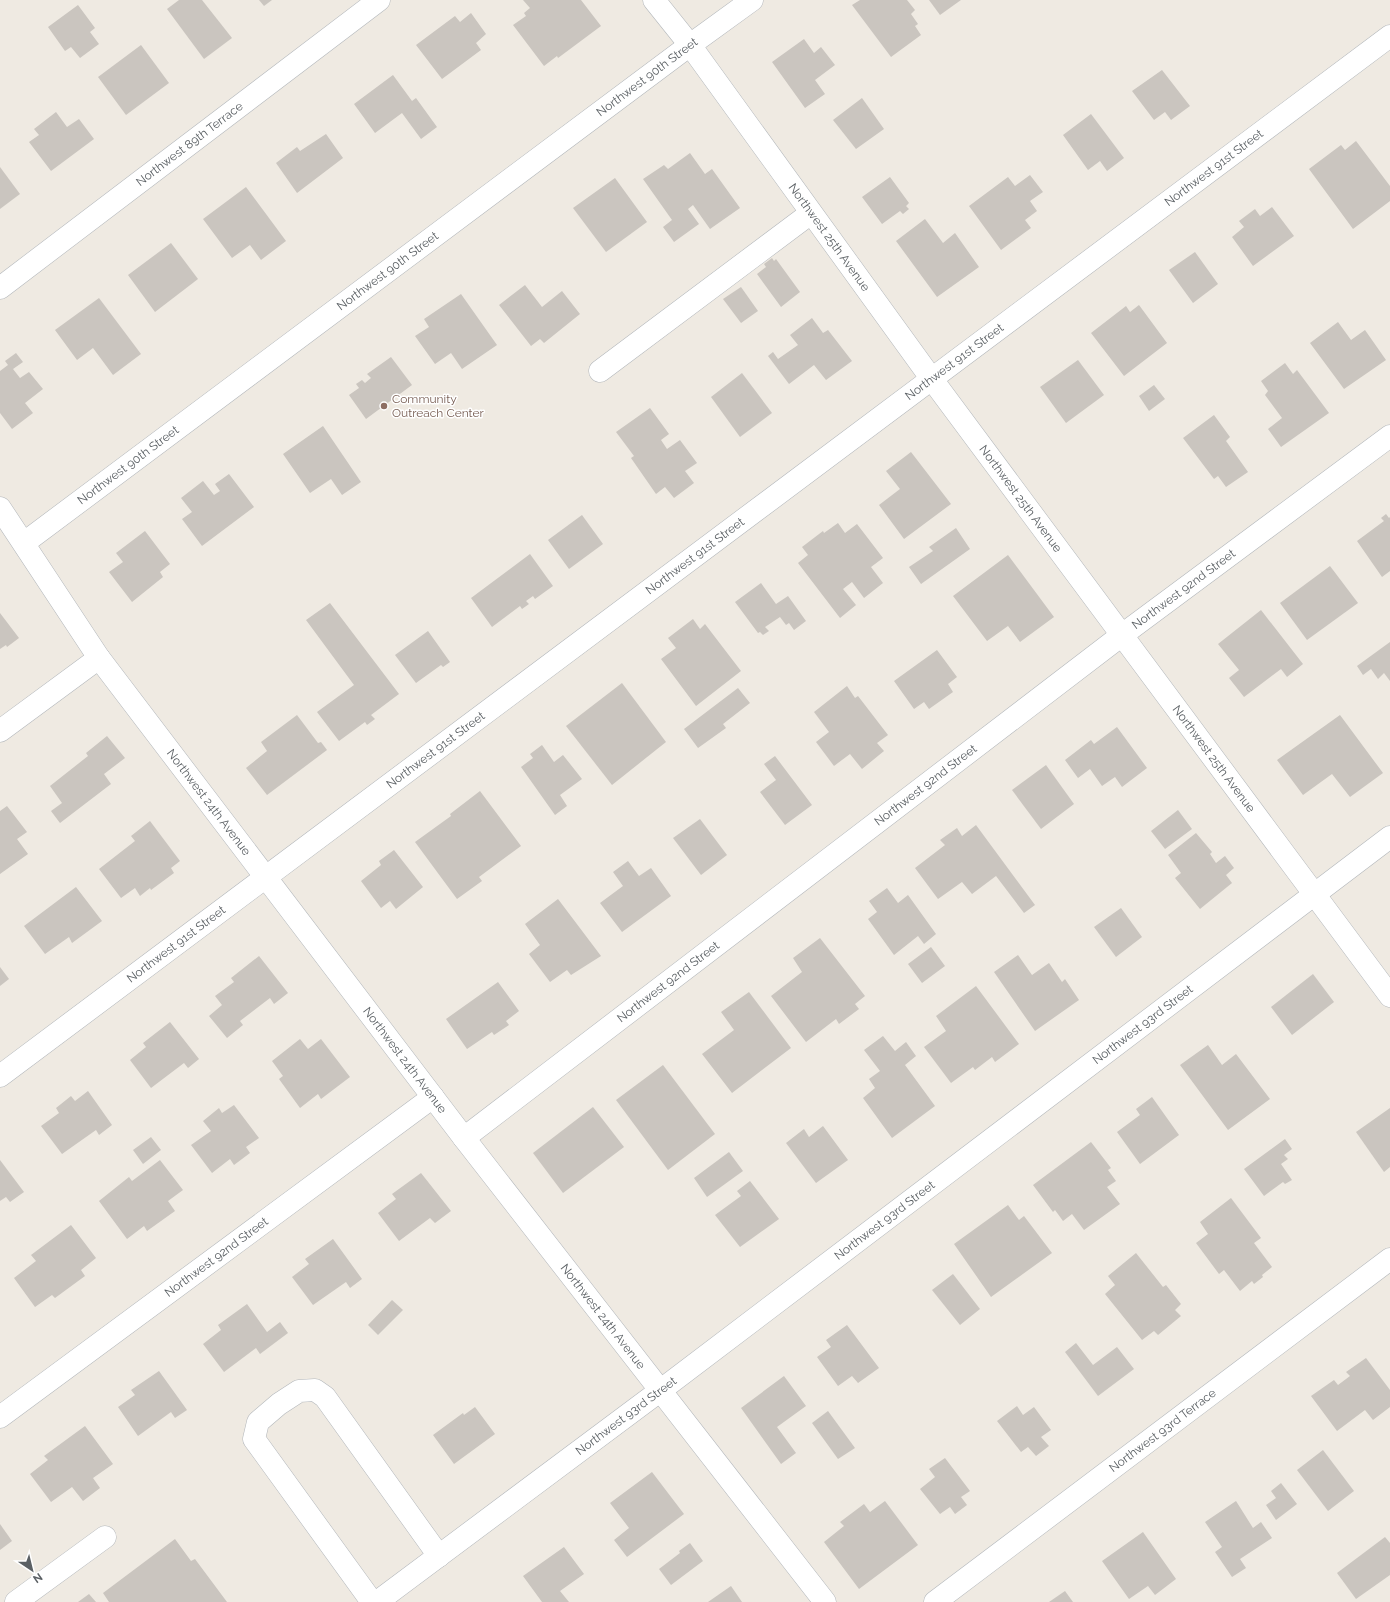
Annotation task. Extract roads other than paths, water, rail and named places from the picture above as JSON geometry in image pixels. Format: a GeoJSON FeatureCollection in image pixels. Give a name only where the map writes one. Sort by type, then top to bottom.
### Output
{"type":"FeatureCollection","features":[{"type":"Feature","properties":{"kind":"street","name":"Northwest 89th Terrace"},"geometry":{"type":"LineString","coordinates":[[0,288],[379,0]]}},
{"type":"Feature","properties":{"kind":"street","name":"Northwest 25th Avenue"},"geometry":{"type":"LineString","coordinates":[[654,0],[690,45],[931,378],[1390,996]]}},
{"type":"Feature","properties":{"kind":"street","name":"Northwest 90th Street"},"geometry":{"type":"LineString","coordinates":[[24,543],[752,0]]}},
{"type":"Feature","properties":{"kind":"street","name":"Northwest 91st Street"},"geometry":{"type":"LineString","coordinates":[[0,1076],[267,878],[931,378],[1390,36]]}},
{"type":"Feature","properties":{"kind":"street"},"geometry":{"type":"LineString","coordinates":[[600,371],[811,212]]}},
{"type":"Feature","properties":{"kind":"street","name":"Northwest 92nd Street"},"geometry":{"type":"LineString","coordinates":[[464,1138],[1122,635],[1390,436]]}},
{"type":"Feature","properties":{"kind":"street","name":"Northwest 24th Avenue"},"geometry":{"type":"LineString","coordinates":[[0,508],[99,658],[464,1138],[825,1602]]}},
{"type":"Feature","properties":{"kind":"street"},"geometry":{"type":"LineString","coordinates":[[0,731],[99,658]]}},
{"type":"Feature","properties":{"kind":"street","name":"Northwest 93rd Street"},"geometry":{"type":"LineString","coordinates":[[377,1602],[661,1390],[1390,837]]}},
{"type":"Feature","properties":{"kind":"street","name":"Northwest 92nd Street"},"geometry":{"type":"LineString","coordinates":[[0,1417],[433,1097]]}},
{"type":"Feature","properties":{"kind":"street","name":"Northwest 93rd Terrace"},"geometry":{"type":"LineString","coordinates":[[935,1602],[1390,1259]]}},
{"type":"Feature","properties":{"kind":"street"},"geometry":{"type":"LineString","coordinates":[[372,1602],[254,1439],[258,1422],[279,1404],[299,1391],[315,1390],[325,1397],[439,1556]]}},
{"type":"Feature","properties":{"kind":"street"},"geometry":{"type":"LineString","coordinates":[[16,1602],[104,1537]]}},
{"type":"Feature","properties":{"kind":"place","name":"Community Outreach Center"},"geometry":{"type":"Point","coordinates":[384,406]}}]}
